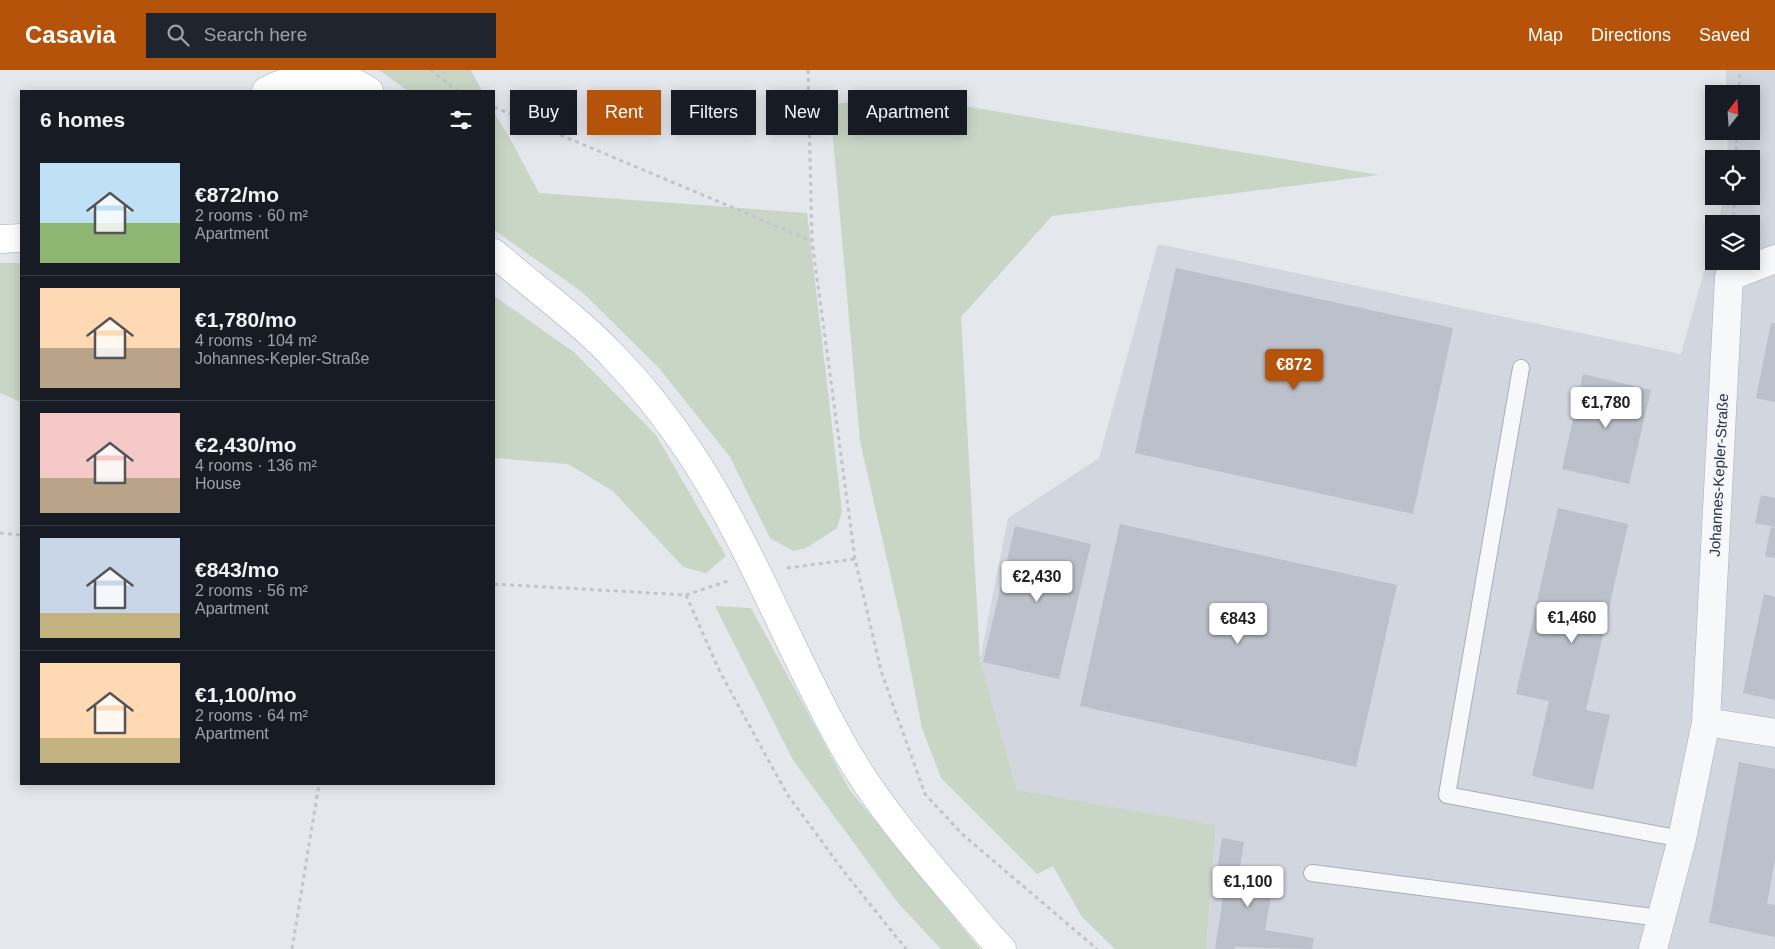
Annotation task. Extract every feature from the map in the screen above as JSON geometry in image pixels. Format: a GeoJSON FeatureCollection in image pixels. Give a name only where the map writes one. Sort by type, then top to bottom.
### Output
{"type":"FeatureCollection","features":[{"type":"Feature","properties":{"kind":"main road"},"geometry":{"type":"LineString","coordinates":[[260,70],[261,90]]}},
{"type":"Feature","properties":{"kind":"main road"},"geometry":{"type":"LineString","coordinates":[[268,90],[287,80],[324,73],[341,78],[367,90]]}},
{"type":"Feature","properties":{"kind":"main road"},"geometry":{"type":"LineString","coordinates":[[0,239],[20,238]]}},
{"type":"Feature","properties":{"kind":"main road"},"geometry":{"type":"LineString","coordinates":[[495,254],[560,308],[612,355],[664,415],[716,496],[756,572],[831,725],[858,770],[906,837],[1002,949]]}},
{"type":"Feature","properties":{"kind":"main road"},"geometry":{"type":"LineString","coordinates":[[495,271],[529,283]]}},
{"type":"Feature","properties":{"kind":"street","name":"Johannes-Kepler-Straße"},"geometry":{"type":"LineString","coordinates":[[1653,949],[1682,839],[1706,722],[1729,277],[1775,259]]}},
{"type":"Feature","properties":{"kind":"street"},"geometry":{"type":"LineString","coordinates":[[1706,722],[1775,733]]}},
{"type":"Feature","properties":{"kind":"lane"},"geometry":{"type":"LineString","coordinates":[[1521,368],[1447,795],[1682,839]]}},
{"type":"Feature","properties":{"kind":"lane"},"geometry":{"type":"LineString","coordinates":[[1312,873],[1660,918]]}},
{"type":"Feature","properties":{"kind":"path"},"geometry":{"type":"LineString","coordinates":[[430,70],[457,90]]}},
{"type":"Feature","properties":{"kind":"path"},"geometry":{"type":"LineString","coordinates":[[808,70],[812,242],[855,559],[882,671],[925,794],[962,834],[1097,949]]}},
{"type":"Feature","properties":{"kind":"path"},"geometry":{"type":"LineString","coordinates":[[1739,85],[1740,70]]}},
{"type":"Feature","properties":{"kind":"path"},"geometry":{"type":"LineString","coordinates":[[495,107],[812,242]]}},
{"type":"Feature","properties":{"kind":"path"},"geometry":{"type":"LineString","coordinates":[[0,533],[20,535]]}},
{"type":"Feature","properties":{"kind":"path"},"geometry":{"type":"LineString","coordinates":[[495,584],[686,596],[756,572],[855,559]]}},
{"type":"Feature","properties":{"kind":"path"},"geometry":{"type":"LineString","coordinates":[[686,596],[720,672],[787,794],[845,874],[906,949]]}},
{"type":"Feature","properties":{"kind":"path"},"geometry":{"type":"LineString","coordinates":[[292,949],[319,785]]}},
{"type":"Feature","properties":{"kind":"shaded area"},"geometry":{"type":"Polygon","coordinates":[[[1726,70],[1775,70],[1775,949],[1206,949],[1216,826],[1017,790],[980,660],[1008,518],[1099,458],[1158,244],[1681,354],[1705,268],[1705,270],[1760,270],[1760,215],[1720,215],[1722,205],[1760,205],[1760,150],[1728,150],[1727,140],[1760,140],[1760,85],[1726,85],[1726,70]]]}},
{"type":"Feature","properties":{"kind":"green space"},"geometry":{"type":"Polygon","coordinates":[[[379,70],[471,70],[481,90],[407,90],[379,70]]]}},
{"type":"Feature","properties":{"kind":"green space"},"geometry":{"type":"Polygon","coordinates":[[[848,102],[848,135],[967,135],[967,106],[1379,175],[1052,216],[961,317],[980,660],[1017,790],[1216,825],[1206,949],[1115,949],[1082,917],[1053,866],[1037,874],[941,778],[922,728],[901,621],[860,441],[833,135],[838,135],[838,104],[848,102]]]}},
{"type":"Feature","properties":{"kind":"green space"},"geometry":{"type":"Polygon","coordinates":[[[495,114],[539,193],[807,213],[842,511],[837,528],[806,548],[793,551],[770,538],[730,457],[658,367],[582,292],[495,231],[495,114]]]}},
{"type":"Feature","properties":{"kind":"green space"},"geometry":{"type":"Polygon","coordinates":[[[0,263],[20,263],[20,402],[0,393],[0,263]]]}},
{"type":"Feature","properties":{"kind":"green space"},"geometry":{"type":"Polygon","coordinates":[[[495,297],[574,352],[656,435],[726,556],[706,573],[683,567],[613,491],[568,464],[495,458],[495,297]]]}},
{"type":"Feature","properties":{"kind":"green space"},"geometry":{"type":"Polygon","coordinates":[[[715,606],[751,608],[849,789],[980,949],[941,949],[898,903],[793,760],[715,606]]]}},
{"type":"Feature","properties":{"kind":"building"},"geometry":{"type":"Polygon","coordinates":[[[1176,268],[1453,328],[1413,514],[1135,453],[1176,268]]]}},
{"type":"Feature","properties":{"kind":"building"},"geometry":{"type":"Polygon","coordinates":[[[1771,323],[1775,323],[1775,402],[1756,398],[1771,323]]]}},
{"type":"Feature","properties":{"kind":"building"},"geometry":{"type":"Polygon","coordinates":[[[1583,374],[1651,390],[1629,484],[1562,469],[1583,374]]]}},
{"type":"Feature","properties":{"kind":"building"},"geometry":{"type":"Polygon","coordinates":[[[1761,495],[1775,498],[1775,527],[1755,523],[1761,495]]]}},
{"type":"Feature","properties":{"kind":"building"},"geometry":{"type":"Polygon","coordinates":[[[1558,508],[1628,524],[1586,710],[1610,715],[1593,790],[1532,776],[1549,701],[1516,694],[1558,508]]]}},
{"type":"Feature","properties":{"kind":"building"},"geometry":{"type":"Polygon","coordinates":[[[1120,524],[1397,585],[1356,767],[1080,706],[1120,524]]]}},
{"type":"Feature","properties":{"kind":"building"},"geometry":{"type":"Polygon","coordinates":[[[1015,526],[1091,544],[1059,679],[983,662],[1015,526]]]}},
{"type":"Feature","properties":{"kind":"building"},"geometry":{"type":"Polygon","coordinates":[[[1771,527],[1775,528],[1775,558],[1765,556],[1771,527]]]}},
{"type":"Feature","properties":{"kind":"building"},"geometry":{"type":"Polygon","coordinates":[[[1764,594],[1775,597],[1775,700],[1743,693],[1764,594]]]}},
{"type":"Feature","properties":{"kind":"building"},"geometry":{"type":"Polygon","coordinates":[[[1739,762],[1775,769],[1775,859],[1767,904],[1775,905],[1775,937],[1709,923],[1739,762]]]}},
{"type":"Feature","properties":{"kind":"building"},"geometry":{"type":"Polygon","coordinates":[[[1222,838],[1244,842],[1239,874],[1274,880],[1265,930],[1314,938],[1312,949],[1235,947],[1234,949],[1215,949],[1227,872],[1217,871],[1222,838]]]}}]}
